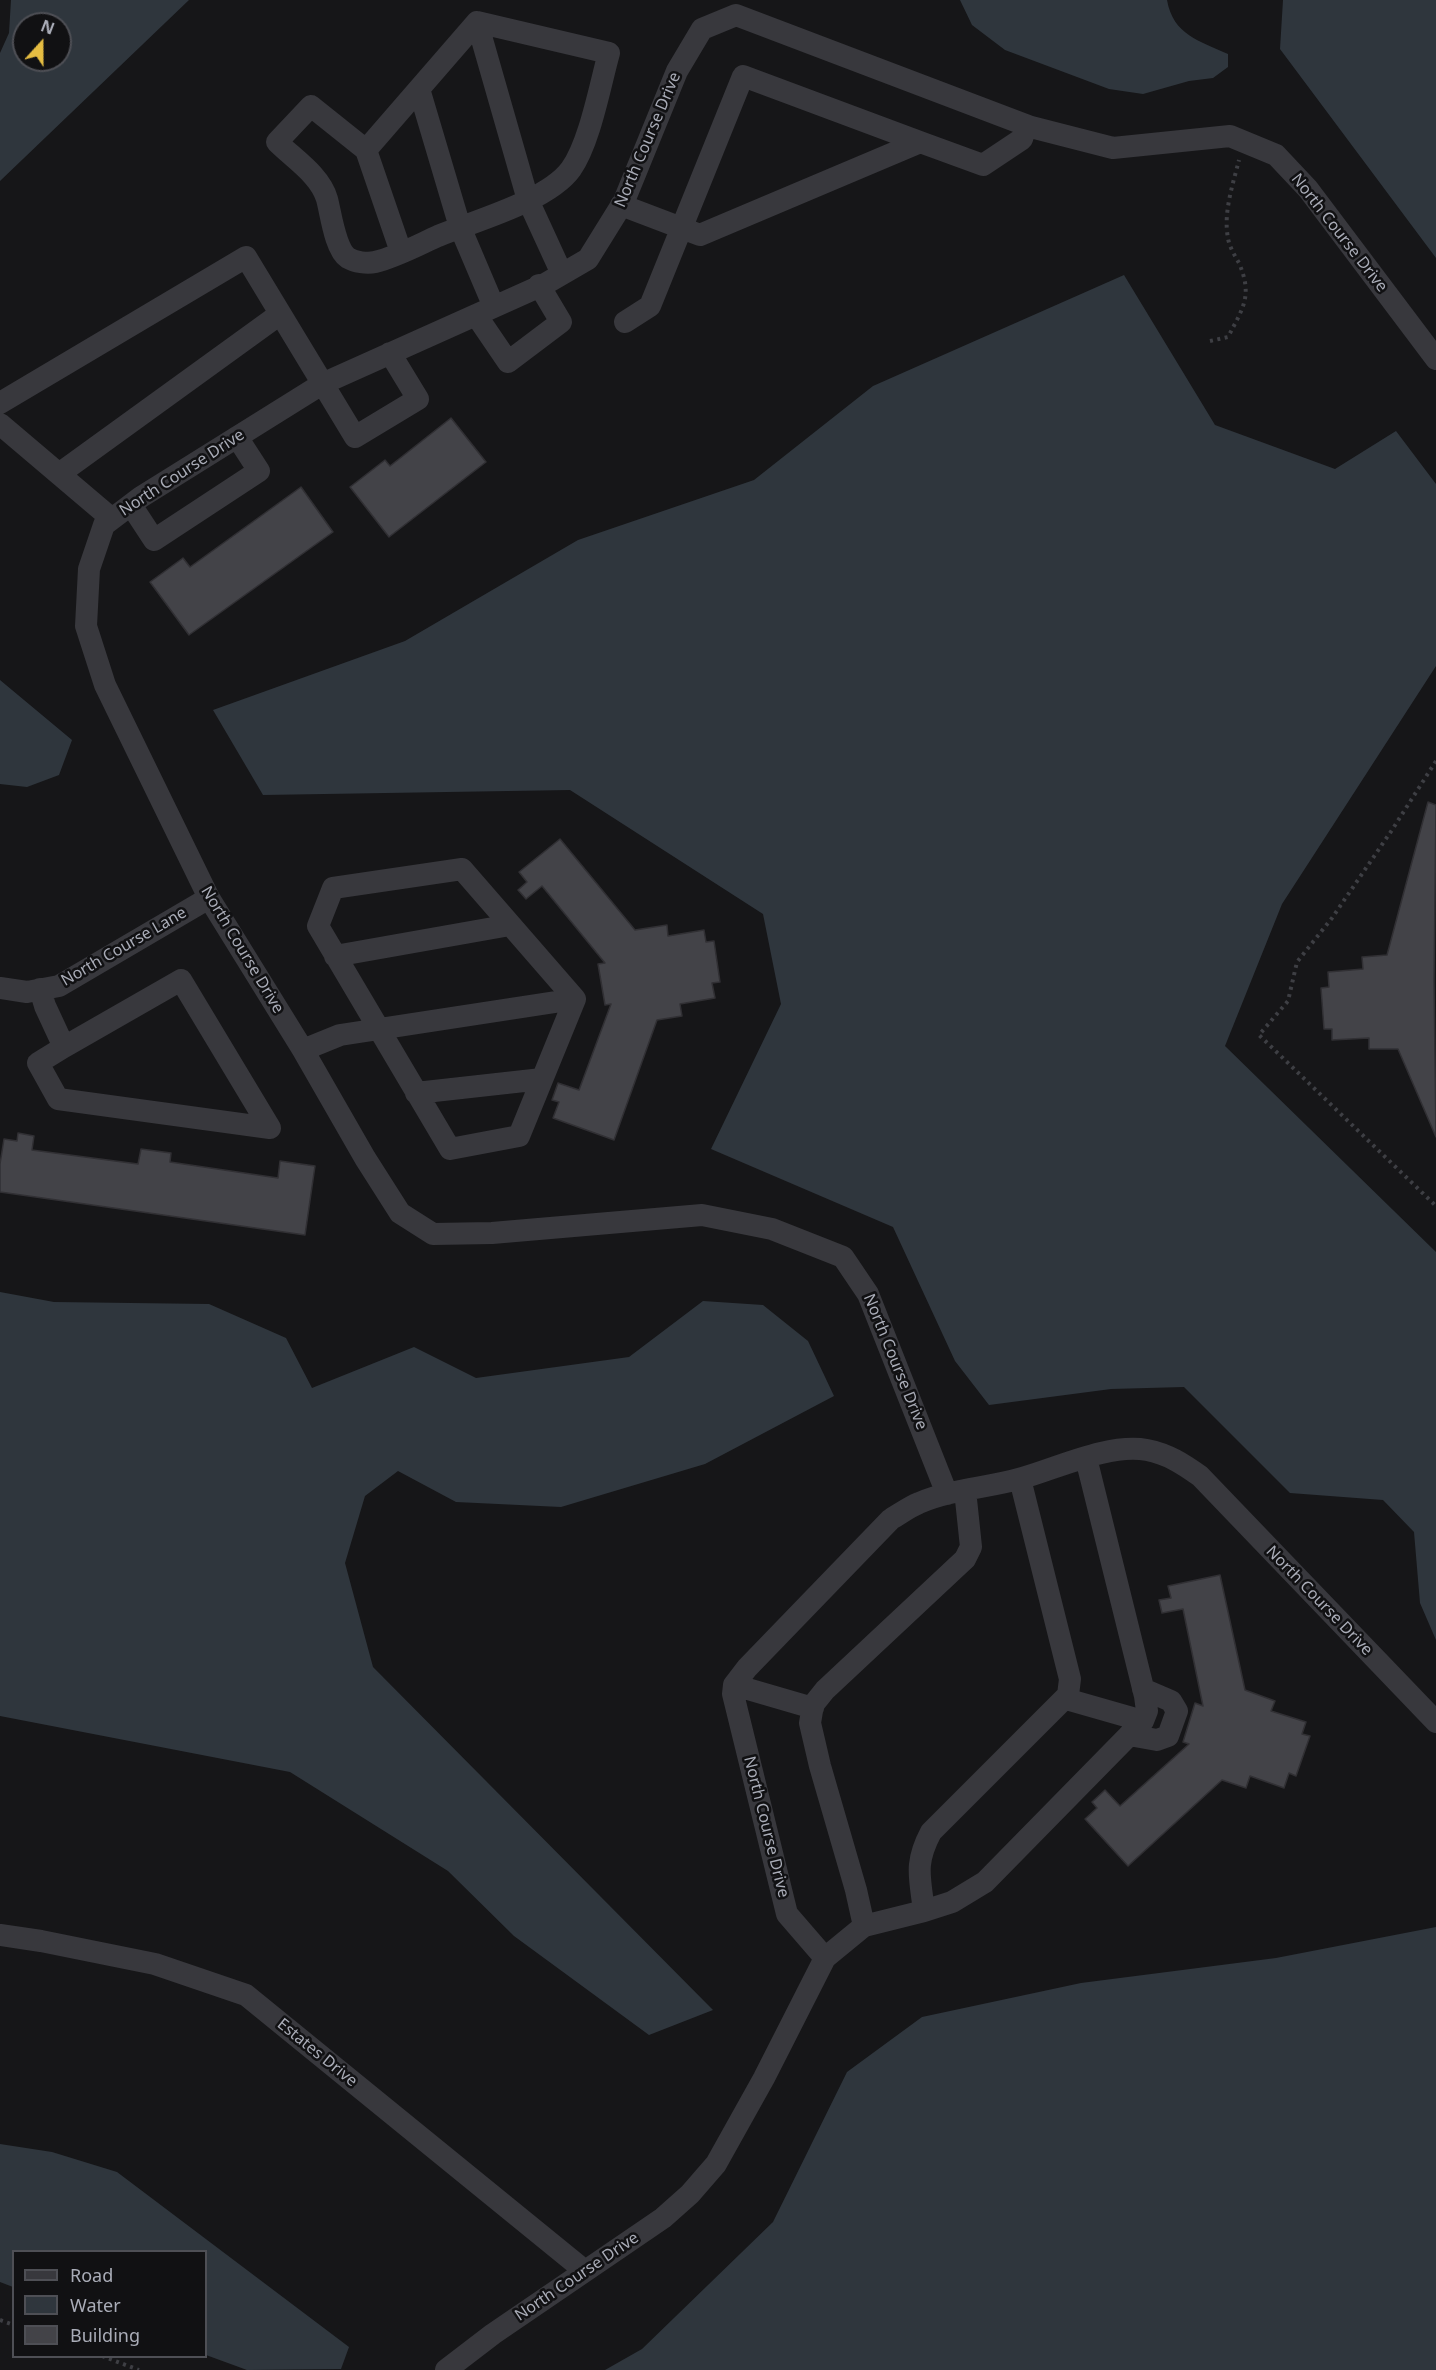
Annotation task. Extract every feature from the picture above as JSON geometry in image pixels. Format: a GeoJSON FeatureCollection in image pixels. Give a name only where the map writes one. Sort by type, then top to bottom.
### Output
{"type":"FeatureCollection","features":[{"type":"Feature","properties":{"kind":"street","name":"North Course Drive"},"geometry":{"type":"LineString","coordinates":[[813,1708],[825,1690],[965,1559],[971,1547],[956,1492],[868,1294],[843,1257],[772,1229],[702,1215],[492,1233],[433,1234],[400,1213],[364,1158],[303,1050],[209,898],[105,685],[86,626],[89,569],[104,525],[131,505],[322,384],[485,311],[588,260],[621,205],[677,71],[702,29],[735,15],[1026,125],[1113,148],[1230,136],[1276,155],[1308,189],[1436,359]]}},
{"type":"Feature","properties":{"kind":"street"},"geometry":{"type":"LineString","coordinates":[[366,150],[477,22]]}},
{"type":"Feature","properties":{"kind":"street"},"geometry":{"type":"LineString","coordinates":[[401,252],[366,150],[311,106],[277,142],[321,183],[340,248],[348,258],[361,262],[374,262],[401,252],[528,200],[558,181],[571,169],[586,134],[609,53],[477,22]]}},
{"type":"Feature","properties":{"kind":"street"},"geometry":{"type":"LineString","coordinates":[[477,22],[528,200],[562,274]]}},
{"type":"Feature","properties":{"kind":"street"},"geometry":{"type":"LineString","coordinates":[[624,322],[650,306],[743,76],[983,165],[1022,139],[1026,125]]}},
{"type":"Feature","properties":{"kind":"street"},"geometry":{"type":"LineString","coordinates":[[419,89],[485,311],[508,362],[561,322],[539,285]]}},
{"type":"Feature","properties":{"kind":"street"},"geometry":{"type":"LineString","coordinates":[[621,205],[700,235],[920,142]]}},
{"type":"Feature","properties":{"kind":"street"},"geometry":{"type":"LineString","coordinates":[[0,403],[246,257],[355,437],[418,399],[390,353]]}},
{"type":"Feature","properties":{"kind":"street"},"geometry":{"type":"LineString","coordinates":[[59,474],[280,314]]}},
{"type":"Feature","properties":{"kind":"street"},"geometry":{"type":"LineString","coordinates":[[0,424],[112,519]]}},
{"type":"Feature","properties":{"kind":"street"},"geometry":{"type":"LineString","coordinates":[[131,505],[154,540],[259,471],[237,437]]}},
{"type":"Feature","properties":{"kind":"street"},"geometry":{"type":"LineString","coordinates":[[462,869],[575,999],[519,1136],[450,1149],[318,926],[333,888],[462,869]]}},
{"type":"Feature","properties":{"kind":"street","name":"North Course Lane"},"geometry":{"type":"LineString","coordinates":[[0,988],[27,992],[59,986],[209,898]]}},
{"type":"Feature","properties":{"kind":"street"},"geometry":{"type":"LineString","coordinates":[[335,956],[510,925]]}},
{"type":"Feature","properties":{"kind":"street"},"geometry":{"type":"LineString","coordinates":[[181,980],[270,1128],[58,1099],[38,1064],[64,1047],[181,980]]}},
{"type":"Feature","properties":{"kind":"street"},"geometry":{"type":"LineString","coordinates":[[40,989],[45,1006],[64,1047]]}},
{"type":"Feature","properties":{"kind":"street"},"geometry":{"type":"LineString","coordinates":[[303,1050],[340,1035],[575,999]]}},
{"type":"Feature","properties":{"kind":"street"},"geometry":{"type":"LineString","coordinates":[[416,1093],[542,1079]]}},
{"type":"Feature","properties":{"kind":"street","name":"North Course Drive"},"geometry":{"type":"LineString","coordinates":[[825,1958],[787,1914],[734,1694],[734,1685],[747,1668],[891,1519],[918,1504],[956,1492],[1020,1479],[1086,1458],[1121,1450],[1146,1450],[1177,1459],[1200,1476],[1436,1722]]}},
{"type":"Feature","properties":{"kind":"street"},"geometry":{"type":"LineString","coordinates":[[734,1685],[813,1708],[810,1723],[820,1766],[856,1890],[864,1926],[952,1902],[985,1882],[1136,1728],[1147,1711],[1086,1458]]}},
{"type":"Feature","properties":{"kind":"street"},"geometry":{"type":"LineString","coordinates":[[924,1911],[919,1865],[921,1851],[931,1832],[1068,1695],[1070,1679],[1020,1479]]}},
{"type":"Feature","properties":{"kind":"street"},"geometry":{"type":"LineString","coordinates":[[1065,1699],[1136,1728],[1157,1740],[1168,1736],[1177,1711],[1171,1701],[1143,1689]]}},
{"type":"Feature","properties":{"kind":"street","name":"North Course Drive"},"geometry":{"type":"LineString","coordinates":[[446,2370],[493,2334],[663,2218],[690,2194],[716,2164],[764,2078],[825,1958],[864,1926]]}},
{"type":"Feature","properties":{"kind":"street","name":"Estates Drive"},"geometry":{"type":"LineString","coordinates":[[0,1935],[155,1964],[246,1995],[585,2271]]}},
{"type":"Feature","properties":{"kind":"path"},"geometry":{"type":"LineString","coordinates":[[1210,341],[1228,337],[1241,313],[1245,298],[1246,280],[1228,238],[1228,205],[1240,154]]}},
{"type":"Feature","properties":{"kind":"path"},"geometry":{"type":"LineString","coordinates":[[1436,760],[1339,908],[1297,962],[1288,1000],[1259,1035],[1436,1206]]}},
{"type":"Feature","properties":{"kind":"path"},"geometry":{"type":"LineString","coordinates":[[107,2358],[140,2370]]}},
{"type":"Feature","properties":{"kind":"water"},"geometry":{"type":"Polygon","coordinates":[[[11,0],[189,0],[0,181],[0,53],[9,33],[11,0]]]}},
{"type":"Feature","properties":{"kind":"water"},"geometry":{"type":"Polygon","coordinates":[[[960,0],[1167,0],[1170,12],[1182,29],[1198,40],[1228,54],[1228,67],[1213,78],[1189,81],[1143,94],[1109,89],[1005,50],[972,25],[960,0]]]}},
{"type":"Feature","properties":{"kind":"water"},"geometry":{"type":"Polygon","coordinates":[[[1283,0],[1436,0],[1436,258],[1280,49],[1283,0]]]}},
{"type":"Feature","properties":{"kind":"water"},"geometry":{"type":"Polygon","coordinates":[[[1124,275],[1215,425],[1335,469],[1396,431],[1436,484],[1436,666],[1282,904],[1225,1046],[1436,1252],[1436,1640],[1420,1603],[1414,1532],[1383,1500],[1290,1493],[1184,1387],[1111,1389],[989,1405],[955,1361],[893,1227],[711,1149],[781,1004],[763,914],[570,790],[263,795],[213,710],[405,641],[578,540],[754,480],[873,386],[1124,275]]]}},
{"type":"Feature","properties":{"kind":"water"},"geometry":{"type":"Polygon","coordinates":[[[0,680],[72,740],[59,775],[27,787],[0,784],[0,680]]]}},
{"type":"Feature","properties":{"kind":"water"},"geometry":{"type":"Polygon","coordinates":[[[0,1292],[54,1302],[209,1304],[286,1338],[312,1388],[414,1347],[476,1378],[629,1357],[703,1301],[763,1305],[808,1341],[834,1396],[705,1464],[561,1507],[456,1502],[398,1471],[365,1496],[345,1563],[373,1667],[713,2010],[649,2035],[514,1936],[448,1871],[290,1772],[0,1716],[0,1292]]]}},
{"type":"Feature","properties":{"kind":"water"},"geometry":{"type":"Polygon","coordinates":[[[1436,1927],[1436,2370],[605,2370],[642,2349],[773,2222],[847,2072],[922,2017],[1081,1983],[1276,1958],[1436,1927]]]}},
{"type":"Feature","properties":{"kind":"water"},"geometry":{"type":"Polygon","coordinates":[[[0,2144],[52,2152],[117,2172],[349,2347],[341,2369],[247,2370],[207,2355],[207,2250],[12,2250],[12,2287],[0,2282],[0,2144]]]}},
{"type":"Feature","properties":{"kind":"building"},"geometry":{"type":"Polygon","coordinates":[[[451,418],[486,462],[389,537],[350,487],[385,460],[390,466],[451,418]]]}},
{"type":"Feature","properties":{"kind":"building"},"geometry":{"type":"Polygon","coordinates":[[[301,487],[333,532],[189,635],[150,582],[183,558],[190,567],[301,487]]]}},
{"type":"Feature","properties":{"kind":"building"},"geometry":{"type":"Polygon","coordinates":[[[1428,802],[1436,805],[1434,981],[1436,1137],[1398,1049],[1369,1049],[1369,1038],[1332,1040],[1332,1029],[1324,1029],[1321,988],[1329,987],[1328,972],[1363,969],[1362,957],[1387,955],[1428,802]]]}},
{"type":"Feature","properties":{"kind":"building"},"geometry":{"type":"Polygon","coordinates":[[[560,839],[635,930],[667,925],[668,936],[704,930],[706,942],[714,941],[720,982],[712,983],[715,998],[680,1004],[682,1016],[657,1020],[614,1140],[553,1118],[559,1102],[552,1100],[558,1083],[579,1090],[611,1004],[605,1005],[598,964],[605,963],[542,886],[526,899],[518,890],[527,882],[519,872],[560,839]]]}},
{"type":"Feature","properties":{"kind":"building"},"geometry":{"type":"Polygon","coordinates":[[[18,1133],[34,1136],[32,1150],[138,1164],[141,1149],[171,1153],[170,1162],[278,1178],[280,1161],[315,1166],[305,1235],[0,1192],[0,1164],[4,1139],[17,1141],[18,1133]]]}},
{"type":"Feature","properties":{"kind":"building"},"geometry":{"type":"Polygon","coordinates":[[[1220,1575],[1245,1690],[1275,1701],[1271,1711],[1306,1722],[1302,1734],[1310,1736],[1296,1776],[1289,1773],[1284,1788],[1250,1776],[1246,1788],[1222,1780],[1128,1866],[1085,1819],[1097,1808],[1092,1802],[1105,1790],[1120,1806],[1189,1744],[1183,1742],[1195,1703],[1203,1706],[1183,1609],[1162,1613],[1159,1600],[1171,1598],[1168,1586],[1220,1575]]]}}]}
